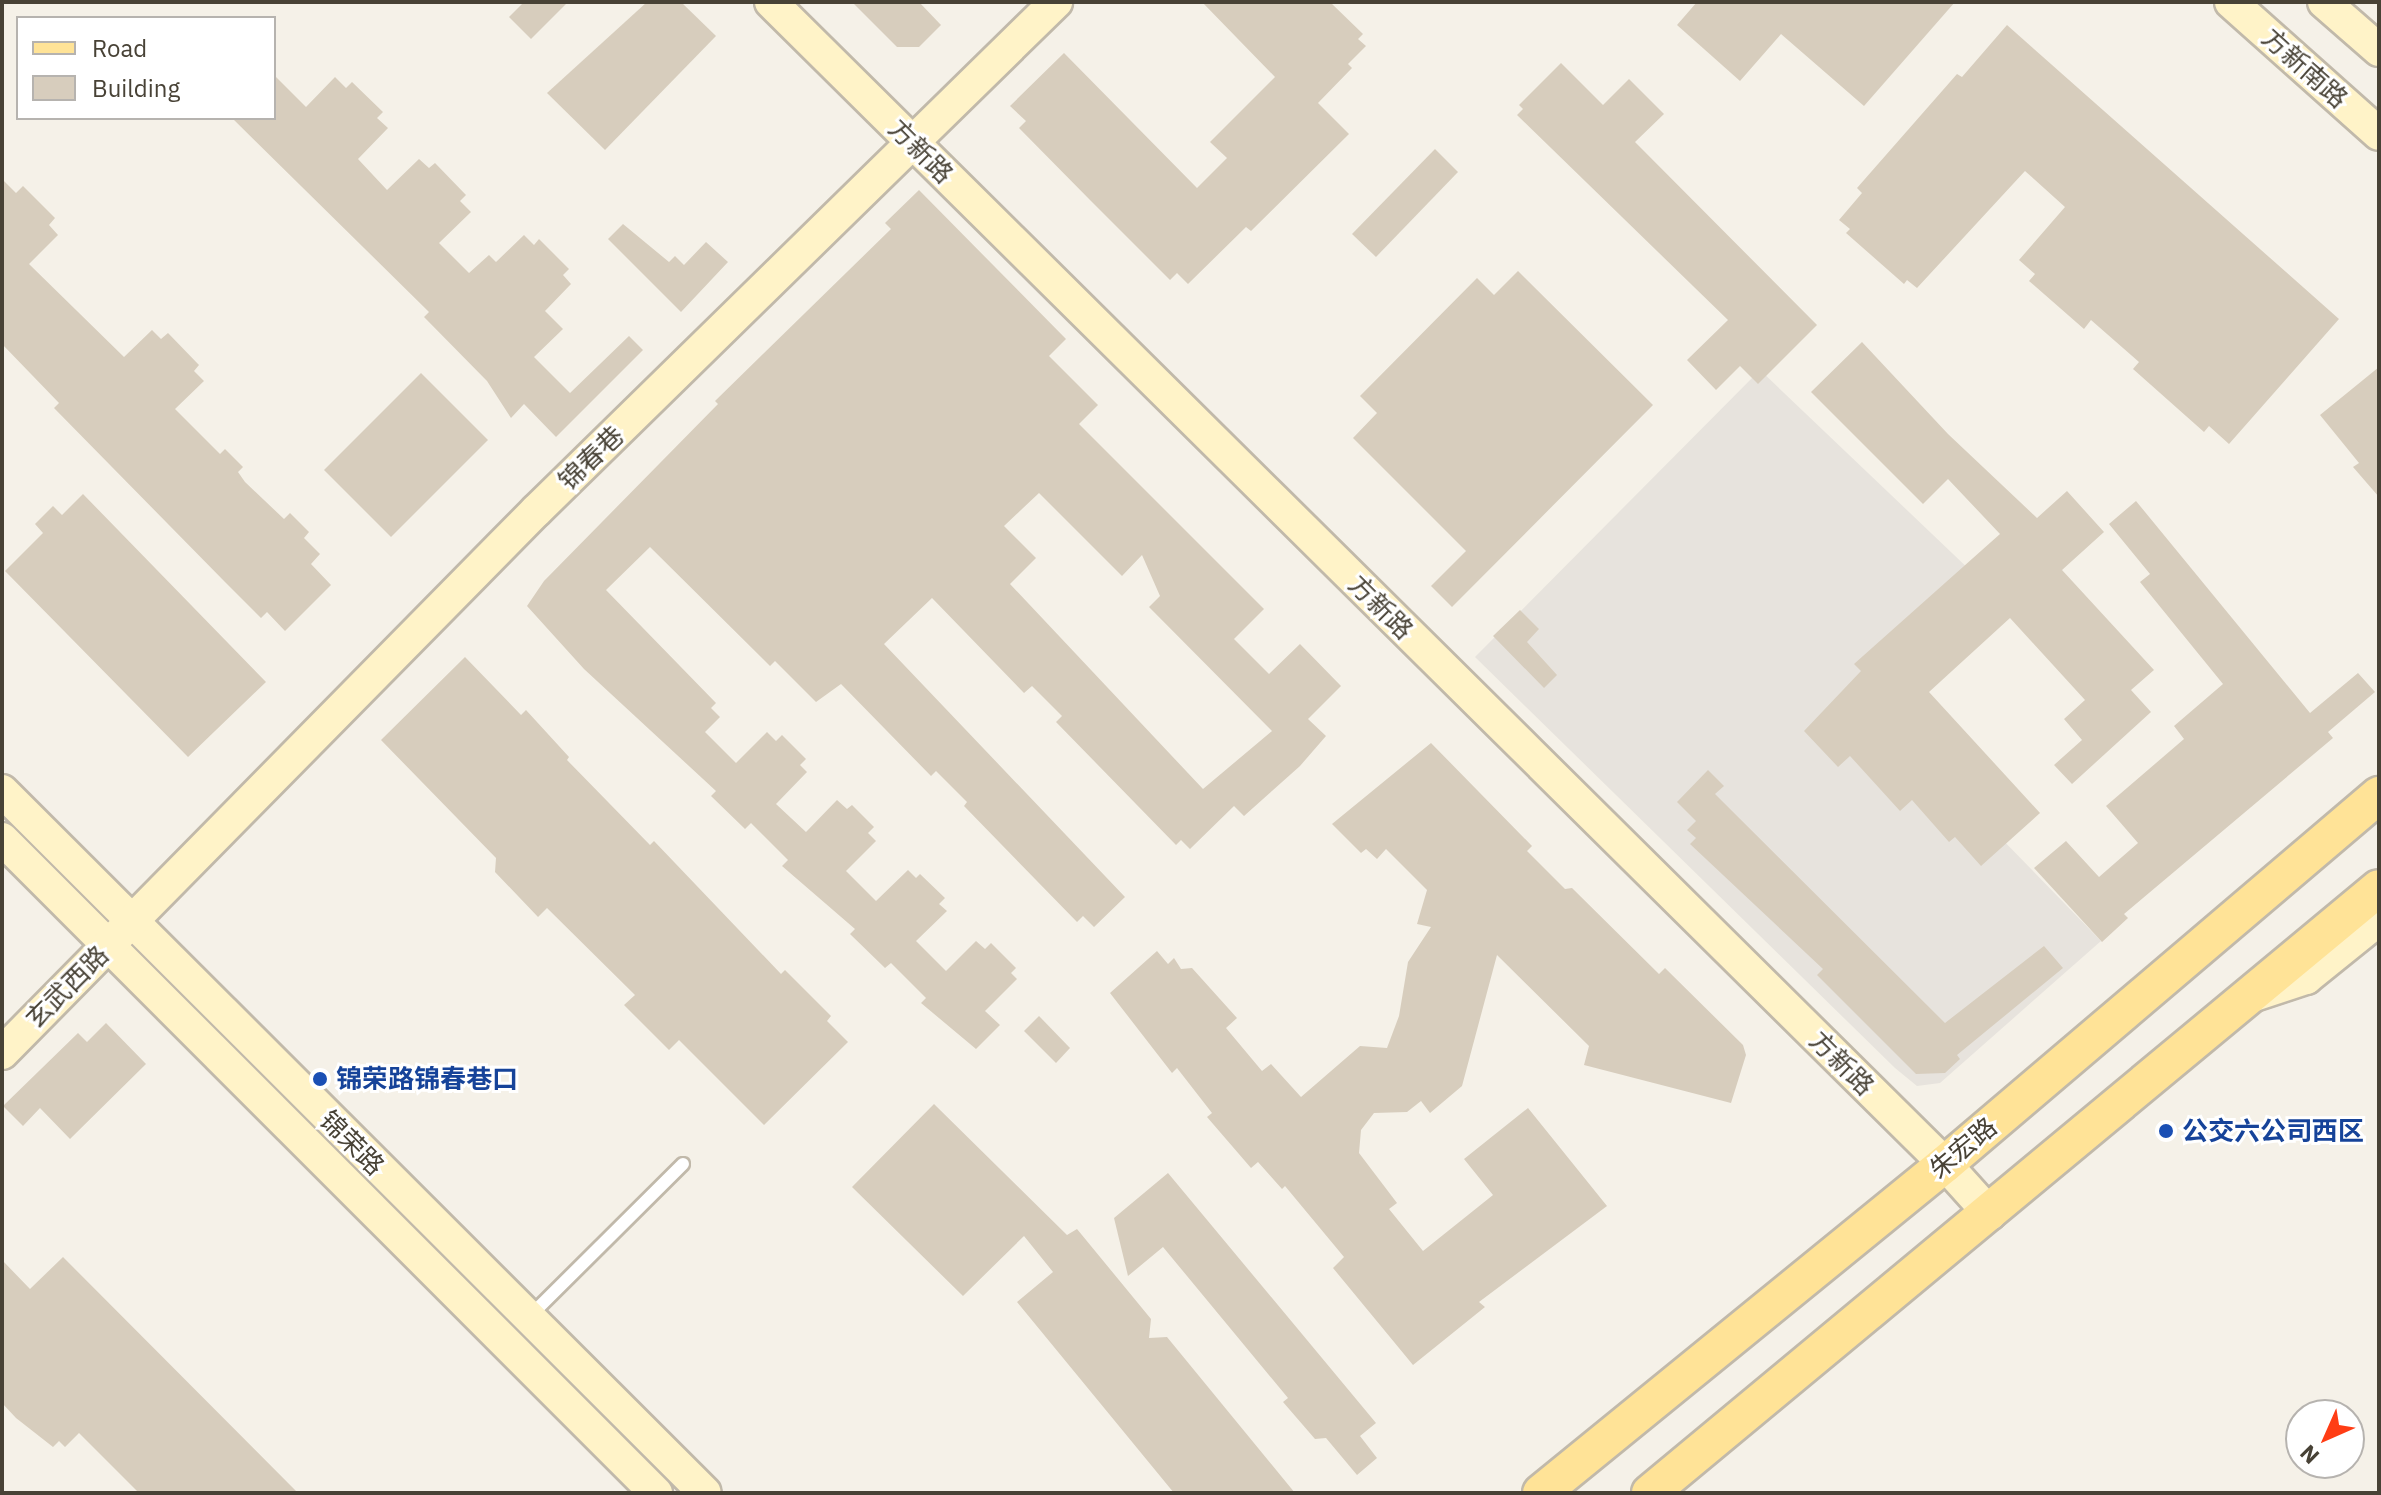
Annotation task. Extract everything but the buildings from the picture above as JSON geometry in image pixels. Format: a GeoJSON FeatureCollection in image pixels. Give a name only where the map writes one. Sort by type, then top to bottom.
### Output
{"type":"FeatureCollection","features":[{"type":"Feature","properties":{"kind":"main road","name":"朱宏路"},"geometry":{"type":"LineString","coordinates":[[1541,1493],[1945,1164],[2379,795]]}},
{"type":"Feature","properties":{"kind":"main road"},"geometry":{"type":"LineString","coordinates":[[1650,1493],[1990,1214],[2379,888]]}},
{"type":"Feature","properties":{"kind":"street","name":"方新路"},"geometry":{"type":"LineString","coordinates":[[771,2],[1945,1164],[1990,1214]]}},
{"type":"Feature","properties":{"kind":"street","name":"锦春巷"},"geometry":{"type":"LineString","coordinates":[[132,921],[536,511],[914,145],[1056,2]]}},
{"type":"Feature","properties":{"kind":"street","name":"方新南路"},"geometry":{"type":"LineString","coordinates":[[2231,2],[2379,134]]}},
{"type":"Feature","properties":{"kind":"street"},"geometry":{"type":"LineString","coordinates":[[2324,2],[2379,50]]}},
{"type":"Feature","properties":{"kind":"street","name":"锦荣路"},"geometry":{"type":"LineString","coordinates":[[2,791],[526,1319],[705,1493]]}},
{"type":"Feature","properties":{"kind":"street","name":"锦荣路"},"geometry":{"type":"LineString","coordinates":[[2,839],[656,1493]]}},
{"type":"Feature","properties":{"kind":"street"},"geometry":{"type":"LineString","coordinates":[[2251,996],[2306,978],[2379,919]]}},
{"type":"Feature","properties":{"kind":"street","name":"玄武西路"},"geometry":{"type":"LineString","coordinates":[[2,1053],[132,921]]}},
{"type":"Feature","properties":{"kind":"lane"},"geometry":{"type":"LineString","coordinates":[[526,1319],[683,1164]]}},
{"type":"Feature","properties":{"kind":"shaded area"},"geometry":{"type":"Polygon","coordinates":[[[1760,370],[1974,574],[1851,684],[2101,941],[1940,1083],[1917,1086],[1895,1068],[1475,657],[1760,370]]]}},
{"type":"Feature","properties":{"kind":"place","name":"锦荣路锦春巷口"},"geometry":{"type":"Point","coordinates":[320,1079]}},
{"type":"Feature","properties":{"kind":"place","name":"公交六公司西区"},"geometry":{"type":"Point","coordinates":[2166,1131]}}]}
